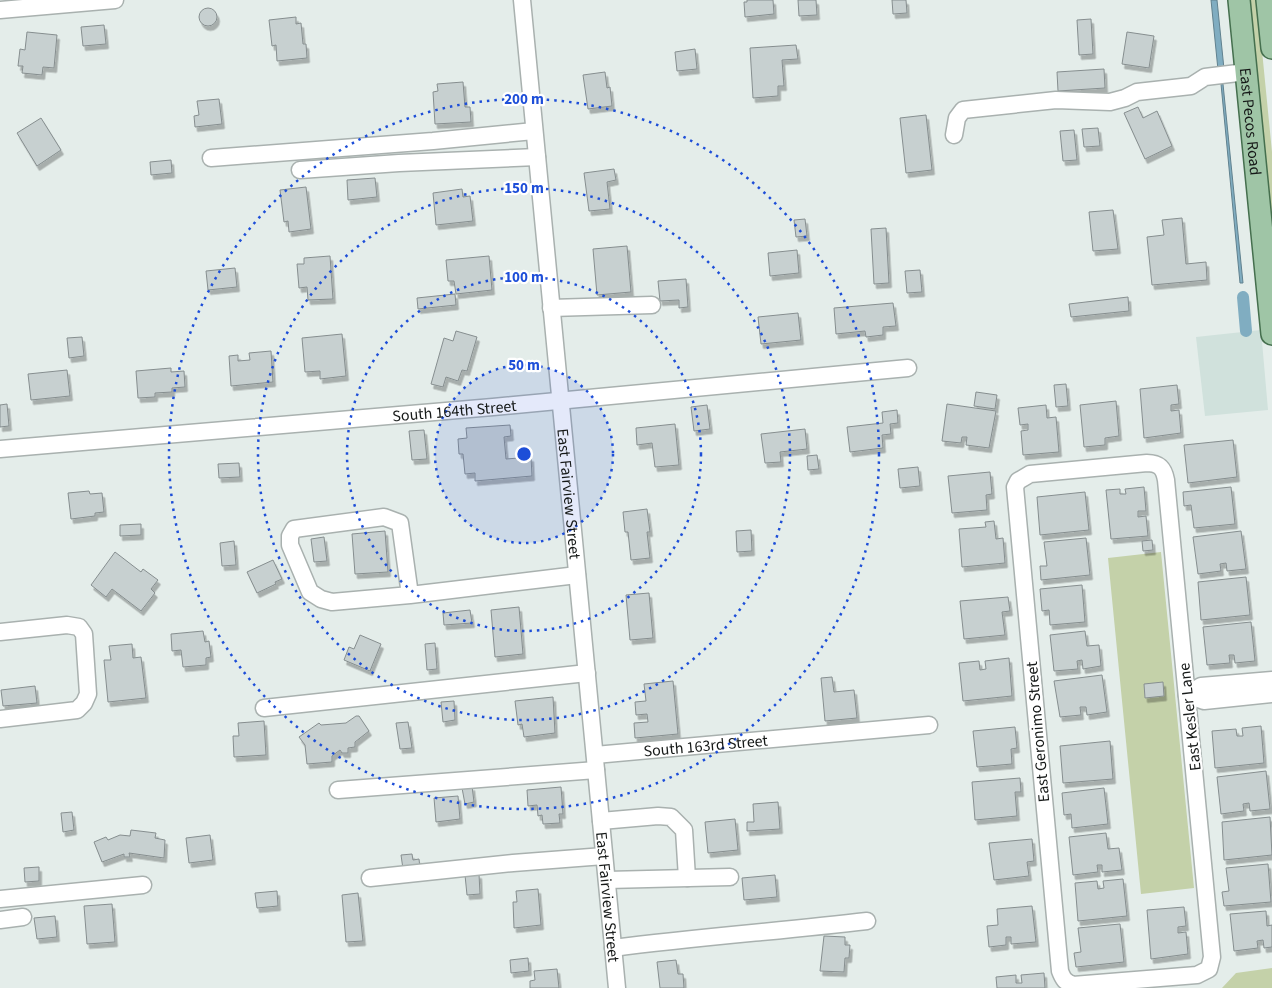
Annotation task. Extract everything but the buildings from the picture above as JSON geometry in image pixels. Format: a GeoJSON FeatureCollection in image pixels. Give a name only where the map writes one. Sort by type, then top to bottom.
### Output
{"type":"FeatureCollection","features":[{"type":"Feature","properties":{"kind":"main road","name":"East Pecos Road"},"geometry":{"type":"LineString","coordinates":[[1239,0],[1272,334]]}},
{"type":"Feature","properties":{"kind":"main road"},"geometry":{"type":"LineString","coordinates":[[1267,0],[1272,48]]}},
{"type":"Feature","properties":{"kind":"street"},"geometry":{"type":"LineString","coordinates":[[0,10],[115,0]]}},
{"type":"Feature","properties":{"kind":"street","name":"East Fairview Street"},"geometry":{"type":"LineString","coordinates":[[522,0],[617,988]]}},
{"type":"Feature","properties":{"kind":"street"},"geometry":{"type":"LineString","coordinates":[[954,135],[957,118],[963,110],[1056,100],[1110,102],[1137,92],[1191,86],[1205,77],[1246,72]]}},
{"type":"Feature","properties":{"kind":"street"},"geometry":{"type":"LineString","coordinates":[[211,158],[433,141],[534,131]]}},
{"type":"Feature","properties":{"kind":"street"},"geometry":{"type":"LineString","coordinates":[[300,170],[399,163],[537,157]]}},
{"type":"Feature","properties":{"kind":"street"},"geometry":{"type":"LineString","coordinates":[[552,308],[652,305]]}},
{"type":"Feature","properties":{"kind":"street","name":"South 164th Street"},"geometry":{"type":"LineString","coordinates":[[0,449],[908,368]]}},
{"type":"Feature","properties":{"kind":"street","name":"East Geronimo Street"},"geometry":{"type":"LineString","coordinates":[[1160,466],[1154,463],[1147,463],[1030,474],[1018,481],[1015,487],[1015,495],[1024,594],[1062,977],[1066,982],[1080,985],[1198,975],[1208,969]]}},
{"type":"Feature","properties":{"kind":"street","name":"East Kesler Lane"},"geometry":{"type":"LineString","coordinates":[[1160,466],[1166,480],[1187,695],[1212,957],[1208,969]]}},
{"type":"Feature","properties":{"kind":"street"},"geometry":{"type":"LineString","coordinates":[[410,595],[400,523],[396,520],[384,517],[294,529],[290,536],[290,545],[310,592],[320,599],[332,602],[410,595],[577,575]]}},
{"type":"Feature","properties":{"kind":"street"},"geometry":{"type":"LineString","coordinates":[[0,632],[67,625],[79,627],[84,634],[88,694],[84,704],[77,710],[0,719]]}},
{"type":"Feature","properties":{"kind":"street"},"geometry":{"type":"LineString","coordinates":[[264,708],[587,673]]}},
{"type":"Feature","properties":{"kind":"street"},"geometry":{"type":"LineString","coordinates":[[1187,695],[1204,701],[1272,680]]}},
{"type":"Feature","properties":{"kind":"street"},"geometry":{"type":"LineString","coordinates":[[1235,690],[1272,694]]}},
{"type":"Feature","properties":{"kind":"street","name":"South 163rd Street"},"geometry":{"type":"LineString","coordinates":[[338,790],[595,762],[816,735],[929,725]]}},
{"type":"Feature","properties":{"kind":"street"},"geometry":{"type":"LineString","coordinates":[[601,821],[658,816],[671,817],[684,830],[687,878]]}},
{"type":"Feature","properties":{"kind":"street"},"geometry":{"type":"LineString","coordinates":[[370,878],[513,863],[604,856]]}},
{"type":"Feature","properties":{"kind":"street"},"geometry":{"type":"LineString","coordinates":[[607,880],[730,877]]}},
{"type":"Feature","properties":{"kind":"street"},"geometry":{"type":"LineString","coordinates":[[0,899],[143,885]]}},
{"type":"Feature","properties":{"kind":"street"},"geometry":{"type":"LineString","coordinates":[[0,920],[23,917]]}},
{"type":"Feature","properties":{"kind":"street"},"geometry":{"type":"LineString","coordinates":[[613,948],[683,939],[867,921]]}},
{"type":"Feature","properties":{"kind":"shaded area"},"geometry":{"type":"Polygon","coordinates":[[[1261,330],[1268,410],[1205,416],[1196,337],[1261,330]]]}},
{"type":"Feature","properties":{"kind":"green space"},"geometry":{"type":"Polygon","coordinates":[[[1250,0],[1257,0],[1272,152],[1272,228],[1250,0]]]}},
{"type":"Feature","properties":{"kind":"green space"},"geometry":{"type":"Polygon","coordinates":[[[1161,552],[1194,888],[1141,894],[1108,558],[1161,552]]]}},
{"type":"Feature","properties":{"kind":"green space"},"geometry":{"type":"Polygon","coordinates":[[[1272,968],[1272,988],[1222,988],[1236,973],[1272,968]]]}},
{"type":"Feature","properties":{"kind":"water"},"geometry":{"type":"Polygon","coordinates":[[[1211,0],[1217,0],[1224,69],[1218,70],[1211,0]]]}},
{"type":"Feature","properties":{"kind":"water"},"geometry":{"type":"Polygon","coordinates":[[[1221,84],[1223,84],[1243,283],[1240,283],[1221,84]]]}},
{"type":"Feature","properties":{"kind":"waterway"},"geometry":{"type":"LineString","coordinates":[[1243,297],[1246,331]]}}]}
